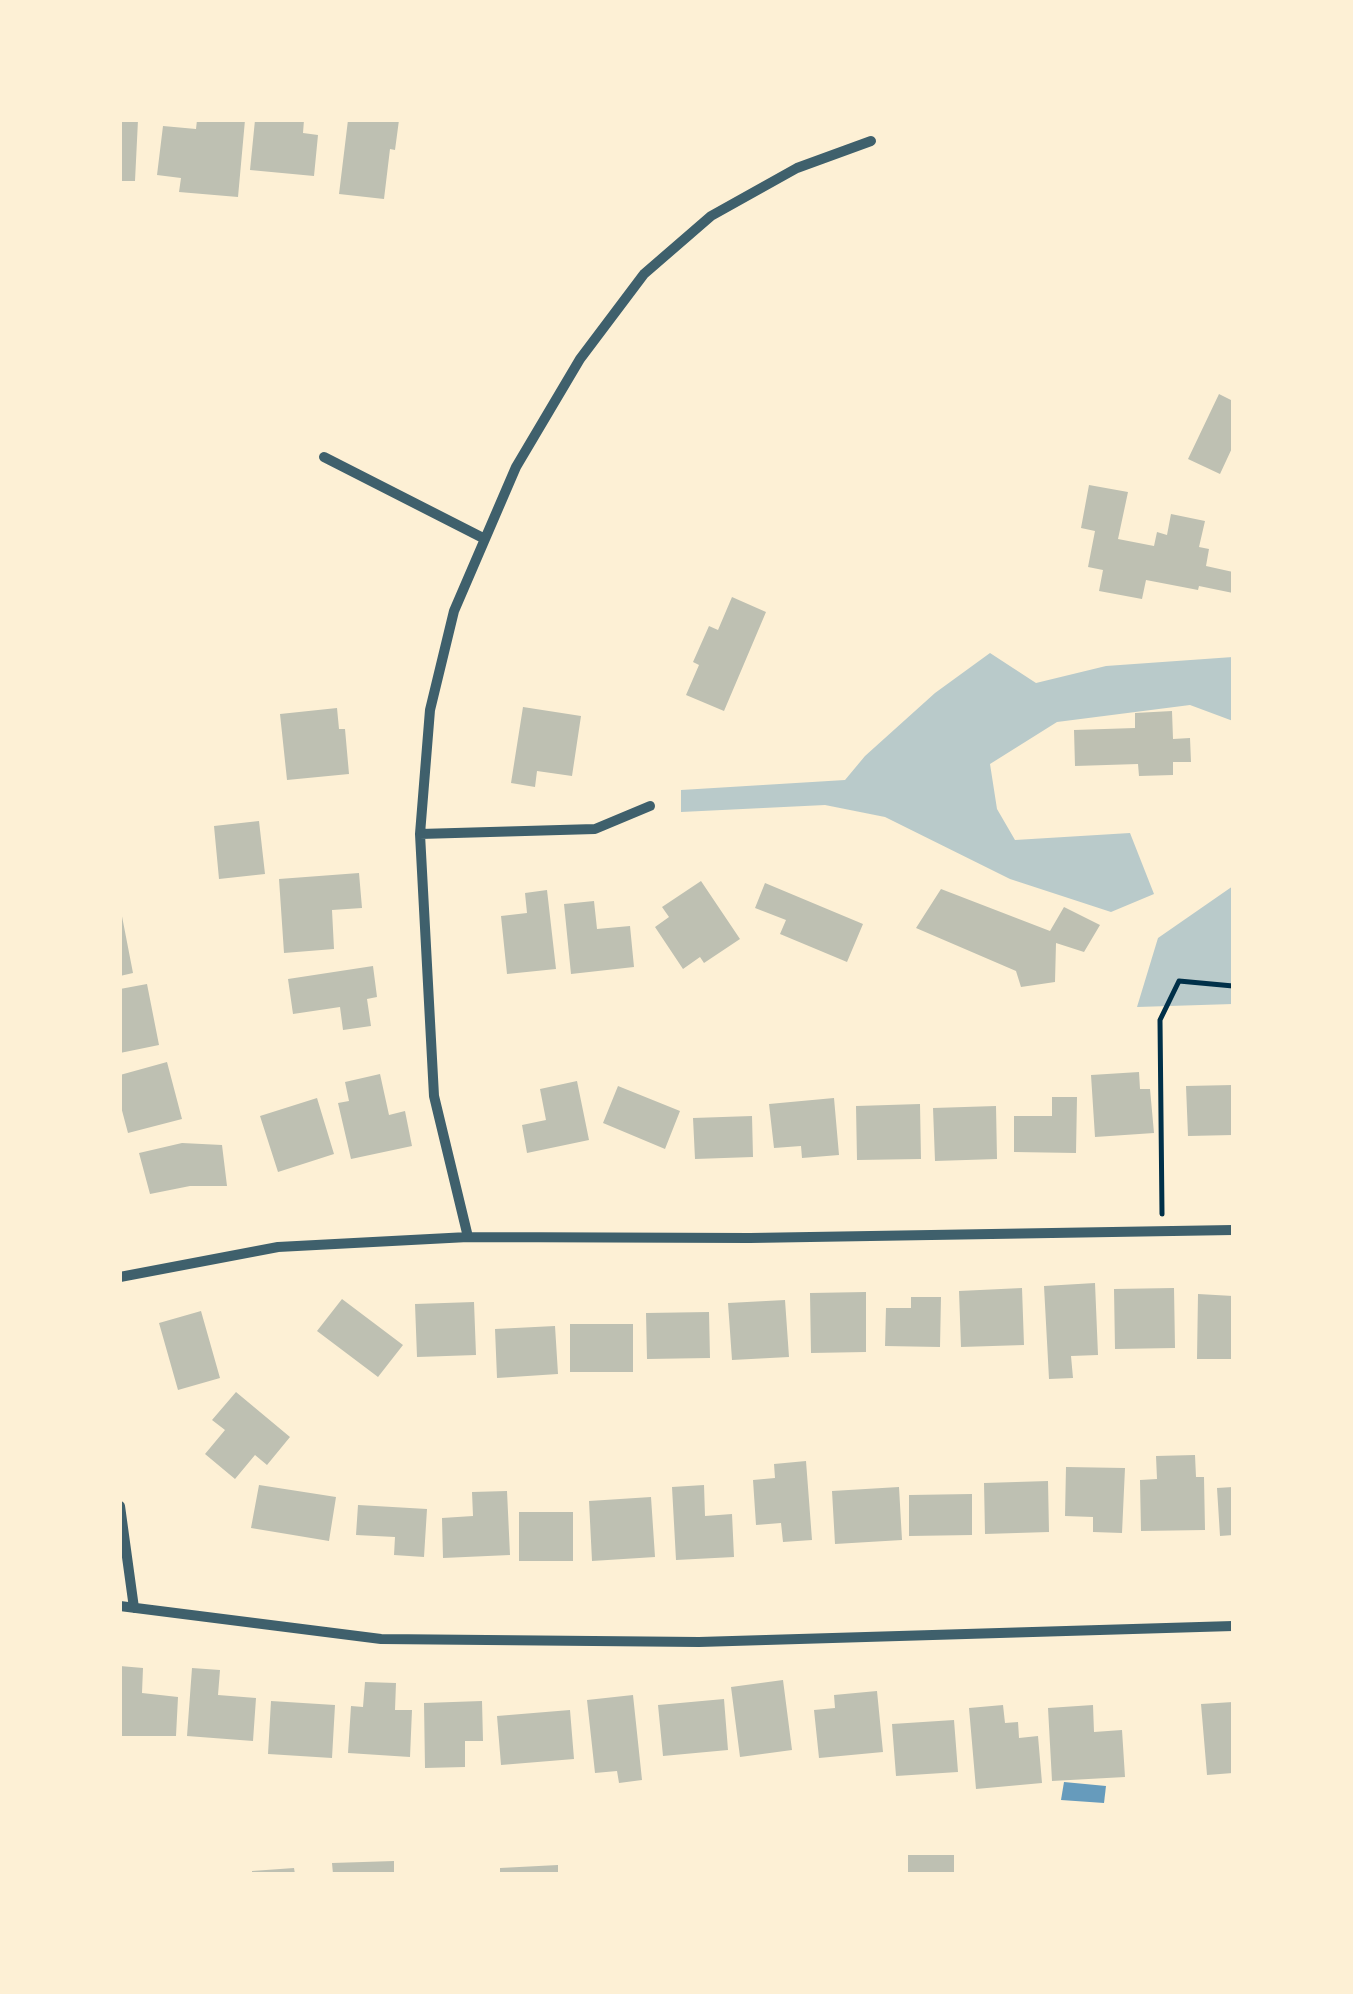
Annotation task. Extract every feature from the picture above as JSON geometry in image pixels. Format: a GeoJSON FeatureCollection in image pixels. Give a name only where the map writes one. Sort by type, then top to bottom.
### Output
{"type":"FeatureCollection","features":[{"type":"Feature","properties":{"kind":"street"},"geometry":{"type":"LineString","coordinates":[[468,1238],[434,1096],[420,834],[430,710],[454,611],[516,467],[571,374],[644,274],[711,216],[798,168],[871,141]]}},
{"type":"Feature","properties":{"kind":"street"},"geometry":{"type":"LineString","coordinates":[[324,457],[485,538]]}},
{"type":"Feature","properties":{"kind":"street"},"geometry":{"type":"LineString","coordinates":[[420,834],[595,829],[650,806]]}},
{"type":"Feature","properties":{"kind":"street"},"geometry":{"type":"LineString","coordinates":[[120,1277],[278,1247],[468,1238],[1233,1230]]}},
{"type":"Feature","properties":{"kind":"street"},"geometry":{"type":"LineString","coordinates":[[120,1506],[134,1608]]}},
{"type":"Feature","properties":{"kind":"street"},"geometry":{"type":"LineString","coordinates":[[120,1606],[381,1639],[699,1642],[1233,1626]]}},
{"type":"Feature","properties":{"kind":"path"},"geometry":{"type":"LineString","coordinates":[[1162,1232],[1160,1020],[1180,981],[1233,986]]}},
{"type":"Feature","properties":{"kind":"shaded area"},"geometry":{"type":"Polygon","coordinates":[[[990,653],[1036,683],[1106,666],[1233,657],[1233,721],[1190,705],[1057,722],[990,764],[997,809],[1015,840],[1130,833],[1154,894],[1111,912],[1010,879],[885,817],[825,805],[681,812],[681,790],[845,780],[865,756],[935,693],[990,653]]]}},
{"type":"Feature","properties":{"kind":"shaded area"},"geometry":{"type":"Polygon","coordinates":[[[1233,886],[1233,1004],[1137,1007],[1158,938],[1233,886]]]}},
{"type":"Feature","properties":{"kind":"water"},"geometry":{"type":"Polygon","coordinates":[[[1064,1782],[1106,1786],[1104,1803],[1061,1800],[1064,1782]]]}},
{"type":"Feature","properties":{"kind":"building"},"geometry":{"type":"Polygon","coordinates":[[[120,120],[138,120],[135,181],[120,181],[120,120]]]}},
{"type":"Feature","properties":{"kind":"building"},"geometry":{"type":"Polygon","coordinates":[[[197,120],[245,120],[238,197],[179,192],[181,178],[157,175],[163,126],[196,129],[197,120]]]}},
{"type":"Feature","properties":{"kind":"building"},"geometry":{"type":"Polygon","coordinates":[[[255,120],[304,120],[303,133],[318,135],[314,176],[250,170],[255,120]]]}},
{"type":"Feature","properties":{"kind":"building"},"geometry":{"type":"Polygon","coordinates":[[[348,120],[399,120],[395,150],[390,149],[384,199],[339,194],[348,120]]]}},
{"type":"Feature","properties":{"kind":"building"},"geometry":{"type":"Polygon","coordinates":[[[1219,394],[1233,401],[1233,446],[1220,474],[1188,459],[1219,394]]]}},
{"type":"Feature","properties":{"kind":"building"},"geometry":{"type":"Polygon","coordinates":[[[1089,485],[1128,492],[1118,539],[1154,546],[1157,532],[1167,535],[1171,514],[1205,521],[1199,547],[1209,549],[1206,566],[1233,572],[1233,593],[1146,580],[1142,599],[1099,591],[1103,570],[1088,567],[1095,531],[1081,528],[1089,485]]]}},
{"type":"Feature","properties":{"kind":"building"},"geometry":{"type":"Polygon","coordinates":[[[732,597],[766,612],[724,711],[686,695],[699,665],[693,662],[709,626],[718,630],[732,597]]]}},
{"type":"Feature","properties":{"kind":"building"},"geometry":{"type":"Polygon","coordinates":[[[523,707],[581,716],[572,776],[537,771],[535,787],[511,783],[523,707]]]}},
{"type":"Feature","properties":{"kind":"building"},"geometry":{"type":"Polygon","coordinates":[[[337,708],[339,729],[345,729],[349,774],[287,780],[280,714],[337,708]]]}},
{"type":"Feature","properties":{"kind":"building"},"geometry":{"type":"Polygon","coordinates":[[[1172,711],[1173,739],[1190,738],[1191,762],[1173,762],[1173,775],[1139,776],[1138,764],[1075,766],[1074,730],[1135,728],[1135,713],[1172,711]]]}},
{"type":"Feature","properties":{"kind":"building"},"geometry":{"type":"Polygon","coordinates":[[[259,821],[265,874],[219,879],[214,826],[259,821]]]}},
{"type":"Feature","properties":{"kind":"building"},"geometry":{"type":"Polygon","coordinates":[[[359,873],[362,908],[332,910],[334,949],[284,953],[279,879],[359,873]]]}},
{"type":"Feature","properties":{"kind":"building"},"geometry":{"type":"Polygon","coordinates":[[[701,881],[740,939],[704,963],[700,957],[683,969],[655,927],[669,917],[662,907],[701,881]]]}},
{"type":"Feature","properties":{"kind":"building"},"geometry":{"type":"Polygon","coordinates":[[[765,883],[863,924],[847,962],[780,934],[786,920],[755,908],[765,883]]]}},
{"type":"Feature","properties":{"kind":"building"},"geometry":{"type":"Polygon","coordinates":[[[941,889],[1050,931],[1064,907],[1100,925],[1084,952],[1056,943],[1055,982],[1021,987],[1016,971],[916,928],[941,889]]]}},
{"type":"Feature","properties":{"kind":"building"},"geometry":{"type":"Polygon","coordinates":[[[547,890],[556,969],[507,974],[501,916],[527,913],[525,893],[547,890]]]}},
{"type":"Feature","properties":{"kind":"building"},"geometry":{"type":"Polygon","coordinates":[[[594,901],[597,929],[630,926],[634,967],[571,974],[564,904],[594,901]]]}},
{"type":"Feature","properties":{"kind":"building"},"geometry":{"type":"Polygon","coordinates":[[[120,906],[133,973],[120,976],[120,906]]]}},
{"type":"Feature","properties":{"kind":"building"},"geometry":{"type":"Polygon","coordinates":[[[373,966],[377,997],[367,999],[371,1026],[343,1030],[340,1007],[293,1014],[288,979],[373,966]]]}},
{"type":"Feature","properties":{"kind":"building"},"geometry":{"type":"Polygon","coordinates":[[[147,984],[159,1045],[120,1053],[120,989],[147,984]]]}},
{"type":"Feature","properties":{"kind":"building"},"geometry":{"type":"Polygon","coordinates":[[[167,1062],[182,1119],[128,1133],[120,1103],[120,1075],[167,1062]]]}},
{"type":"Feature","properties":{"kind":"building"},"geometry":{"type":"Polygon","coordinates":[[[1139,1072],[1140,1089],[1150,1089],[1154,1133],[1095,1137],[1091,1075],[1139,1072]]]}},
{"type":"Feature","properties":{"kind":"building"},"geometry":{"type":"Polygon","coordinates":[[[380,1074],[389,1115],[405,1111],[412,1146],[351,1159],[338,1103],[349,1101],[345,1082],[380,1074]]]}},
{"type":"Feature","properties":{"kind":"building"},"geometry":{"type":"Polygon","coordinates":[[[577,1081],[589,1140],[527,1153],[522,1125],[546,1120],[540,1089],[577,1081]]]}},
{"type":"Feature","properties":{"kind":"building"},"geometry":{"type":"Polygon","coordinates":[[[1233,1085],[1233,1135],[1188,1136],[1186,1086],[1233,1085]]]}},
{"type":"Feature","properties":{"kind":"building"},"geometry":{"type":"Polygon","coordinates":[[[618,1086],[680,1111],[665,1149],[603,1123],[618,1086]]]}},
{"type":"Feature","properties":{"kind":"building"},"geometry":{"type":"Polygon","coordinates":[[[1052,1097],[1077,1097],[1076,1153],[1014,1152],[1014,1116],[1052,1116],[1052,1097]]]}},
{"type":"Feature","properties":{"kind":"building"},"geometry":{"type":"Polygon","coordinates":[[[317,1098],[334,1154],[278,1172],[260,1116],[317,1098]]]}},
{"type":"Feature","properties":{"kind":"building"},"geometry":{"type":"Polygon","coordinates":[[[834,1098],[839,1155],[802,1158],[801,1146],[774,1148],[769,1104],[834,1098]]]}},
{"type":"Feature","properties":{"kind":"building"},"geometry":{"type":"Polygon","coordinates":[[[920,1104],[921,1159],[857,1160],[856,1106],[920,1104]]]}},
{"type":"Feature","properties":{"kind":"building"},"geometry":{"type":"Polygon","coordinates":[[[996,1106],[997,1159],[935,1161],[933,1108],[996,1106]]]}},
{"type":"Feature","properties":{"kind":"building"},"geometry":{"type":"Polygon","coordinates":[[[752,1116],[753,1157],[695,1159],[693,1118],[752,1116]]]}},
{"type":"Feature","properties":{"kind":"building"},"geometry":{"type":"Polygon","coordinates":[[[182,1143],[222,1145],[227,1186],[190,1186],[150,1194],[139,1153],[182,1143]]]}},
{"type":"Feature","properties":{"kind":"building"},"geometry":{"type":"Polygon","coordinates":[[[1095,1283],[1098,1355],[1071,1356],[1073,1378],[1049,1379],[1044,1286],[1095,1283]]]}},
{"type":"Feature","properties":{"kind":"building"},"geometry":{"type":"Polygon","coordinates":[[[1022,1288],[1024,1345],[961,1347],[959,1291],[1022,1288]]]}},
{"type":"Feature","properties":{"kind":"building"},"geometry":{"type":"Polygon","coordinates":[[[1174,1288],[1175,1348],[1115,1349],[1114,1289],[1174,1288]]]}},
{"type":"Feature","properties":{"kind":"building"},"geometry":{"type":"Polygon","coordinates":[[[866,1292],[866,1352],[811,1353],[810,1293],[866,1292]]]}},
{"type":"Feature","properties":{"kind":"building"},"geometry":{"type":"Polygon","coordinates":[[[1198,1294],[1233,1296],[1233,1359],[1197,1359],[1198,1294]]]}},
{"type":"Feature","properties":{"kind":"building"},"geometry":{"type":"Polygon","coordinates":[[[911,1297],[941,1297],[940,1347],[885,1346],[886,1308],[911,1308],[911,1297]]]}},
{"type":"Feature","properties":{"kind":"building"},"geometry":{"type":"Polygon","coordinates":[[[342,1299],[403,1345],[378,1377],[317,1331],[342,1299]]]}},
{"type":"Feature","properties":{"kind":"building"},"geometry":{"type":"Polygon","coordinates":[[[785,1300],[789,1357],[732,1360],[728,1303],[785,1300]]]}},
{"type":"Feature","properties":{"kind":"building"},"geometry":{"type":"Polygon","coordinates":[[[474,1302],[476,1355],[417,1357],[415,1304],[474,1302]]]}},
{"type":"Feature","properties":{"kind":"building"},"geometry":{"type":"Polygon","coordinates":[[[201,1311],[220,1378],[178,1390],[159,1323],[201,1311]]]}},
{"type":"Feature","properties":{"kind":"building"},"geometry":{"type":"Polygon","coordinates":[[[709,1312],[710,1358],[647,1359],[646,1313],[709,1312]]]}},
{"type":"Feature","properties":{"kind":"building"},"geometry":{"type":"Polygon","coordinates":[[[570,1324],[633,1324],[633,1372],[570,1372],[570,1324]]]}},
{"type":"Feature","properties":{"kind":"building"},"geometry":{"type":"Polygon","coordinates":[[[555,1326],[558,1374],[497,1378],[495,1329],[555,1326]]]}},
{"type":"Feature","properties":{"kind":"building"},"geometry":{"type":"Polygon","coordinates":[[[236,1392],[290,1437],[267,1465],[255,1455],[235,1479],[205,1454],[225,1430],[212,1420],[236,1392]]]}},
{"type":"Feature","properties":{"kind":"building"},"geometry":{"type":"Polygon","coordinates":[[[1195,1455],[1196,1477],[1204,1477],[1205,1530],[1141,1531],[1140,1480],[1157,1479],[1156,1456],[1195,1455]]]}},
{"type":"Feature","properties":{"kind":"building"},"geometry":{"type":"Polygon","coordinates":[[[806,1461],[812,1540],[783,1542],[781,1523],[756,1525],[753,1480],[775,1478],[774,1464],[806,1461]]]}},
{"type":"Feature","properties":{"kind":"building"},"geometry":{"type":"Polygon","coordinates":[[[1066,1467],[1125,1468],[1122,1533],[1093,1532],[1093,1517],[1065,1516],[1066,1467]]]}},
{"type":"Feature","properties":{"kind":"building"},"geometry":{"type":"Polygon","coordinates":[[[1048,1481],[1049,1532],[985,1534],[984,1483],[1048,1481]]]}},
{"type":"Feature","properties":{"kind":"building"},"geometry":{"type":"Polygon","coordinates":[[[259,1485],[336,1497],[329,1541],[251,1528],[259,1485]]]}},
{"type":"Feature","properties":{"kind":"building"},"geometry":{"type":"Polygon","coordinates":[[[704,1485],[705,1516],[732,1514],[734,1557],[676,1560],[672,1487],[704,1485]]]}},
{"type":"Feature","properties":{"kind":"building"},"geometry":{"type":"Polygon","coordinates":[[[899,1487],[902,1540],[835,1544],[832,1491],[899,1487]]]}},
{"type":"Feature","properties":{"kind":"building"},"geometry":{"type":"Polygon","coordinates":[[[1233,1487],[1233,1535],[1220,1536],[1217,1488],[1233,1487]]]}},
{"type":"Feature","properties":{"kind":"building"},"geometry":{"type":"Polygon","coordinates":[[[507,1491],[510,1555],[443,1558],[442,1518],[473,1516],[472,1492],[507,1491]]]}},
{"type":"Feature","properties":{"kind":"building"},"geometry":{"type":"Polygon","coordinates":[[[972,1494],[972,1535],[909,1536],[909,1495],[972,1494]]]}},
{"type":"Feature","properties":{"kind":"building"},"geometry":{"type":"Polygon","coordinates":[[[651,1497],[655,1557],[592,1561],[589,1501],[651,1497]]]}},
{"type":"Feature","properties":{"kind":"building"},"geometry":{"type":"Polygon","coordinates":[[[358,1505],[427,1509],[424,1557],[394,1555],[395,1537],[356,1535],[358,1505]]]}},
{"type":"Feature","properties":{"kind":"building"},"geometry":{"type":"Polygon","coordinates":[[[519,1512],[573,1512],[573,1561],[519,1561],[519,1512]]]}},
{"type":"Feature","properties":{"kind":"building"},"geometry":{"type":"Polygon","coordinates":[[[120,1666],[143,1668],[142,1693],[178,1697],[176,1736],[120,1736],[120,1666]]]}},
{"type":"Feature","properties":{"kind":"building"},"geometry":{"type":"Polygon","coordinates":[[[192,1668],[220,1670],[218,1695],[256,1698],[253,1741],[187,1736],[192,1668]]]}},
{"type":"Feature","properties":{"kind":"building"},"geometry":{"type":"Polygon","coordinates":[[[783,1680],[792,1750],[740,1757],[731,1687],[783,1680]]]}},
{"type":"Feature","properties":{"kind":"building"},"geometry":{"type":"Polygon","coordinates":[[[365,1682],[396,1683],[395,1710],[412,1710],[410,1757],[348,1753],[351,1706],[363,1707],[365,1682]]]}},
{"type":"Feature","properties":{"kind":"building"},"geometry":{"type":"Polygon","coordinates":[[[877,1691],[883,1752],[819,1758],[814,1710],[835,1708],[834,1695],[877,1691]]]}},
{"type":"Feature","properties":{"kind":"building"},"geometry":{"type":"Polygon","coordinates":[[[633,1695],[642,1780],[619,1783],[617,1771],[595,1773],[587,1700],[633,1695]]]}},
{"type":"Feature","properties":{"kind":"building"},"geometry":{"type":"Polygon","coordinates":[[[724,1699],[728,1750],[663,1756],[658,1705],[724,1699]]]}},
{"type":"Feature","properties":{"kind":"building"},"geometry":{"type":"Polygon","coordinates":[[[271,1701],[335,1705],[332,1758],[268,1754],[271,1701]]]}},
{"type":"Feature","properties":{"kind":"building"},"geometry":{"type":"Polygon","coordinates":[[[482,1701],[483,1741],[465,1741],[465,1767],[425,1768],[424,1703],[482,1701]]]}},
{"type":"Feature","properties":{"kind":"building"},"geometry":{"type":"Polygon","coordinates":[[[1233,1702],[1233,1773],[1207,1775],[1201,1704],[1233,1702]]]}},
{"type":"Feature","properties":{"kind":"building"},"geometry":{"type":"Polygon","coordinates":[[[1003,1705],[1005,1723],[1018,1722],[1019,1738],[1038,1736],[1042,1783],[976,1789],[969,1708],[1003,1705]]]}},
{"type":"Feature","properties":{"kind":"building"},"geometry":{"type":"Polygon","coordinates":[[[1093,1705],[1094,1732],[1122,1730],[1125,1777],[1052,1781],[1048,1708],[1093,1705]]]}},
{"type":"Feature","properties":{"kind":"building"},"geometry":{"type":"Polygon","coordinates":[[[570,1710],[574,1759],[501,1765],[497,1716],[570,1710]]]}},
{"type":"Feature","properties":{"kind":"building"},"geometry":{"type":"Polygon","coordinates":[[[954,1720],[958,1772],[896,1776],[892,1724],[954,1720]]]}},
{"type":"Feature","properties":{"kind":"building"},"geometry":{"type":"Polygon","coordinates":[[[908,1855],[954,1855],[954,1874],[908,1874],[908,1855]]]}},
{"type":"Feature","properties":{"kind":"building"},"geometry":{"type":"Polygon","coordinates":[[[394,1861],[394,1874],[333,1874],[332,1863],[394,1861]]]}},
{"type":"Feature","properties":{"kind":"building"},"geometry":{"type":"Polygon","coordinates":[[[558,1865],[558,1874],[500,1874],[500,1868],[558,1865]]]}},
{"type":"Feature","properties":{"kind":"building"},"geometry":{"type":"Polygon","coordinates":[[[294,1868],[295,1874],[252,1874],[252,1871],[294,1868]]]}}]}
